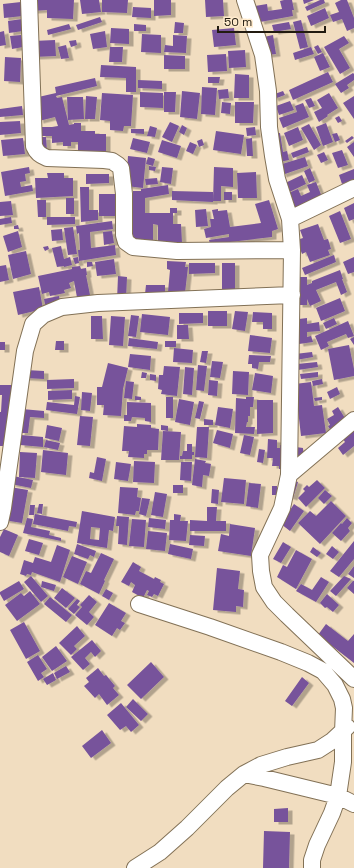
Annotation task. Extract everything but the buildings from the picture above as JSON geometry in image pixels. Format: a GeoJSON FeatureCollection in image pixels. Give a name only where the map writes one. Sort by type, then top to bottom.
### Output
{"type":"FeatureCollection","features":[{"type":"Feature","properties":{"kind":"street"},"geometry":{"type":"LineString","coordinates":[[28,0],[34,146],[36,151],[41,156],[47,158],[104,160],[112,161],[118,164],[121,168],[124,194],[124,235],[126,242],[132,247],[177,251],[292,250]]}},
{"type":"Feature","properties":{"kind":"street"},"geometry":{"type":"LineString","coordinates":[[245,0],[263,55],[268,91],[269,127],[273,156],[277,178],[290,219],[292,250],[289,475],[282,508],[260,555],[261,572],[264,587],[274,602],[354,679]]}},
{"type":"Feature","properties":{"kind":"street"},"geometry":{"type":"LineString","coordinates":[[290,219],[354,188]]}},
{"type":"Feature","properties":{"kind":"street"},"geometry":{"type":"LineString","coordinates":[[1,513],[25,352],[33,324],[43,316],[62,308],[98,303],[292,295]]}},
{"type":"Feature","properties":{"kind":"street"},"geometry":{"type":"LineString","coordinates":[[289,475],[354,420]]}},
{"type":"Feature","properties":{"kind":"street"},"geometry":{"type":"LineString","coordinates":[[139,604],[210,626],[308,663],[323,671],[335,685],[342,698],[348,726],[338,796],[317,845],[312,860],[312,868]]}},
{"type":"Feature","properties":{"kind":"street"},"geometry":{"type":"LineString","coordinates":[[135,868],[160,852],[187,828],[222,792],[244,774],[261,765],[318,750],[332,741],[348,726]]}},
{"type":"Feature","properties":{"kind":"street"},"geometry":{"type":"LineString","coordinates":[[244,774],[338,796],[354,804]]}},
{"type":"Feature","properties":{"kind":"street"},"geometry":{"type":"LineString","coordinates":[[317,845],[317,868]]}}]}
